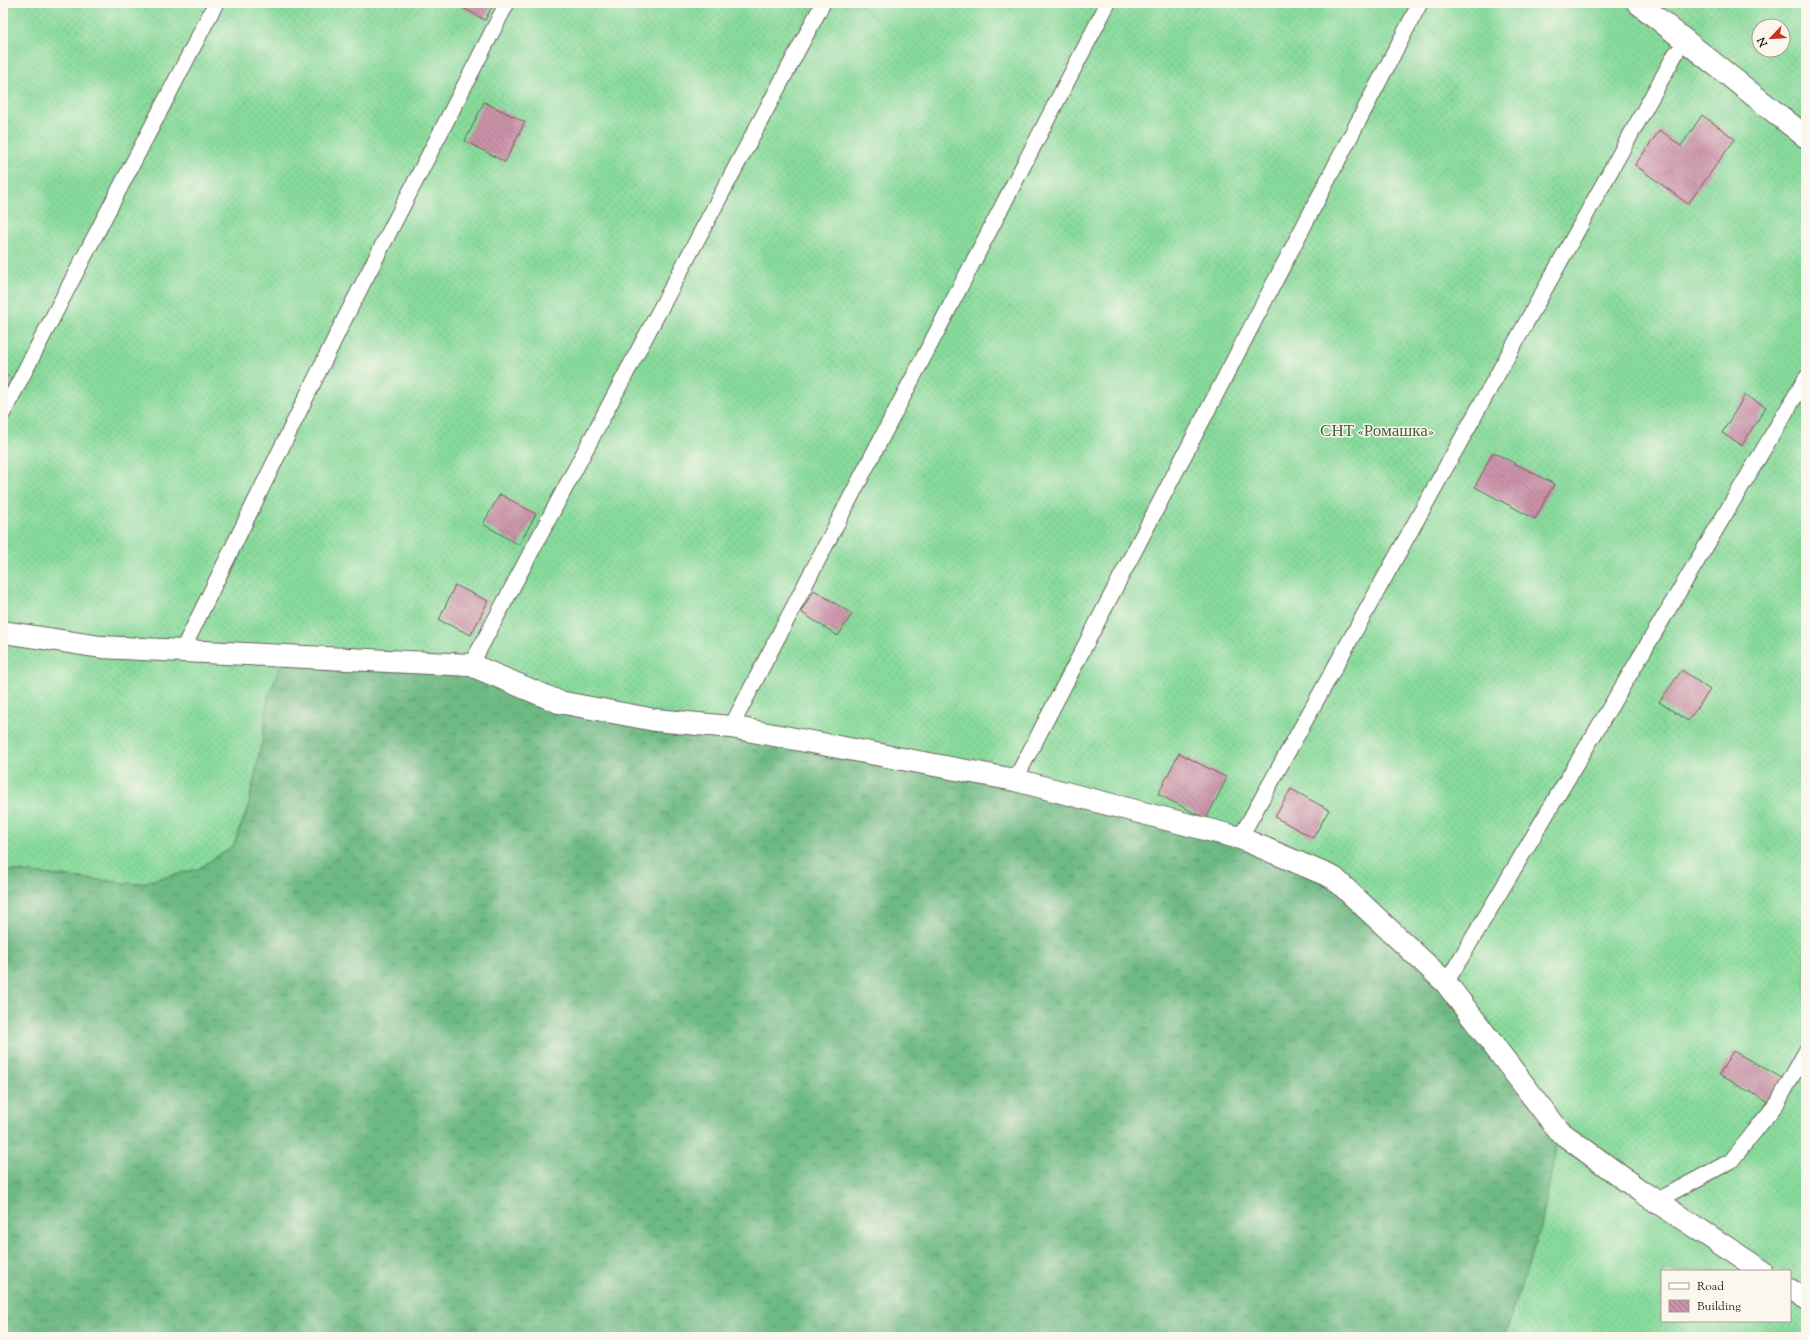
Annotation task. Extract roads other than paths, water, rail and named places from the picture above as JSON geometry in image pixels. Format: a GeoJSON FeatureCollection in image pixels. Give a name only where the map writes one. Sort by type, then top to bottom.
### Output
{"type":"FeatureCollection","features":[{"type":"Feature","properties":{"kind":"street"},"geometry":{"type":"LineString","coordinates":[[1638,3],[1806,137]]}},
{"type":"Feature","properties":{"kind":"street"},"geometry":{"type":"LineString","coordinates":[[3,632],[101,647],[471,665],[559,702],[655,720],[731,727],[1015,780],[1240,838],[1334,878],[1446,983],[1559,1131],[1656,1201],[1760,1270]]}},
{"type":"Feature","properties":{"kind":"street"},"geometry":{"type":"LineString","coordinates":[[1791,1291],[1806,1300]]}},
{"type":"Feature","properties":{"kind":"lane"},"geometry":{"type":"LineString","coordinates":[[3,413],[216,3]]}},
{"type":"Feature","properties":{"kind":"lane"},"geometry":{"type":"LineString","coordinates":[[182,651],[342,324],[507,3]]}},
{"type":"Feature","properties":{"kind":"lane"},"geometry":{"type":"LineString","coordinates":[[471,665],[823,3]]}},
{"type":"Feature","properties":{"kind":"lane"},"geometry":{"type":"LineString","coordinates":[[731,727],[1108,3]]}},
{"type":"Feature","properties":{"kind":"lane"},"geometry":{"type":"LineString","coordinates":[[1015,780],[1420,3]]}},
{"type":"Feature","properties":{"kind":"lane"},"geometry":{"type":"LineString","coordinates":[[1240,838],[1676,54]]}},
{"type":"Feature","properties":{"kind":"lane"},"geometry":{"type":"LineString","coordinates":[[1446,983],[1806,378]]}},
{"type":"Feature","properties":{"kind":"lane"},"geometry":{"type":"LineString","coordinates":[[1656,1201],[1731,1161],[1778,1102],[1806,1051]]}},
{"type":"Feature","properties":{"kind":"park label","name":"СНТ «Ромашка»"},"geometry":{"type":"Point","coordinates":[1377,432]}}]}
